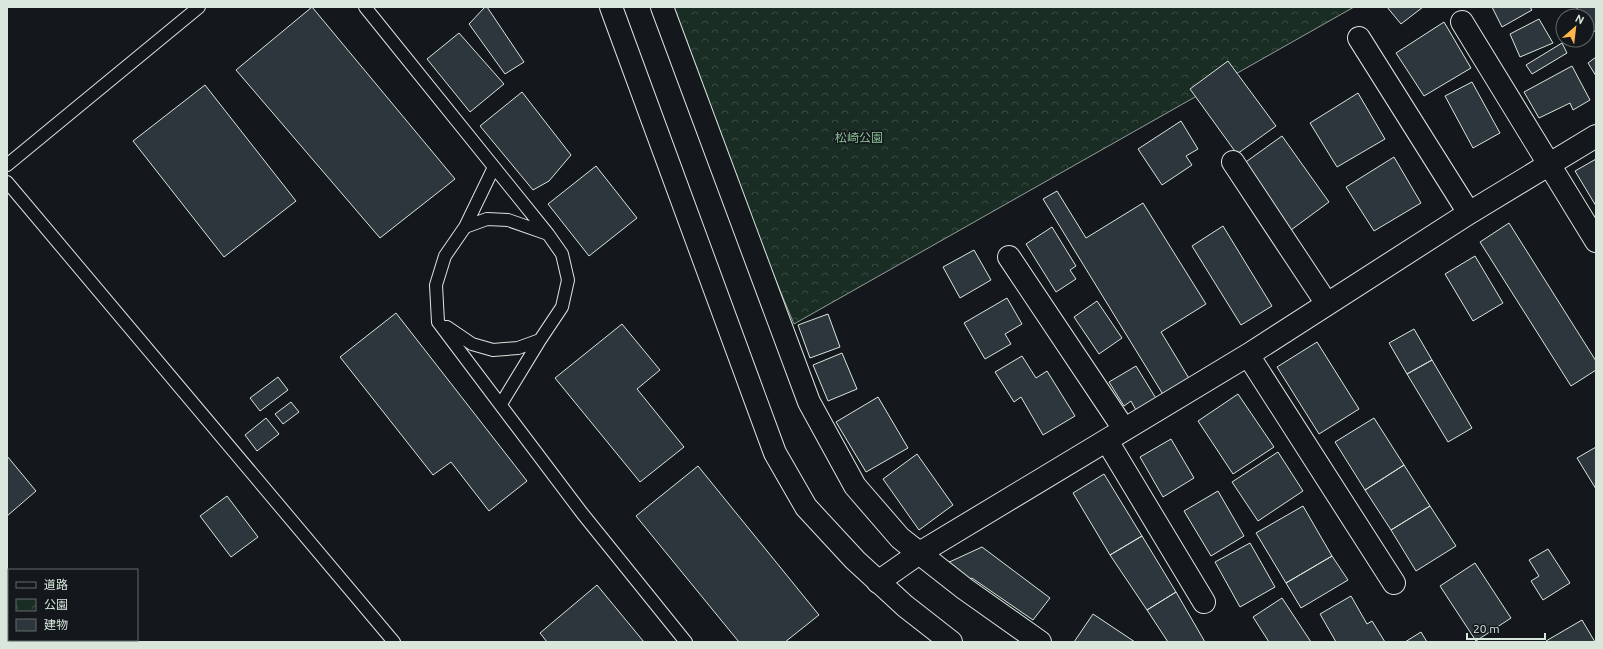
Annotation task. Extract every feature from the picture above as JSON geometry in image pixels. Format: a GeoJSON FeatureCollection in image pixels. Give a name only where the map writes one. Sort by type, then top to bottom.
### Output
{"type":"FeatureCollection","features":[{"type":"Feature","properties":{"kind":"street"},"geometry":{"type":"LineString","coordinates":[[611,7],[775,453],[806,508],[878,582],[952,642]]}},
{"type":"Feature","properties":{"kind":"street"},"geometry":{"type":"LineString","coordinates":[[662,7],[809,402],[856,486],[900,538],[918,554],[1040,642]]}},
{"type":"Feature","properties":{"kind":"street"},"geometry":{"type":"LineString","coordinates":[[1462,22],[1550,163],[1596,241]]}},
{"type":"Feature","properties":{"kind":"street"},"geometry":{"type":"LineString","coordinates":[[1359,38],[1469,213]]}},
{"type":"Feature","properties":{"kind":"street"},"geometry":{"type":"LineString","coordinates":[[878,582],[918,554],[1248,355],[1469,213],[1596,136]]}},
{"type":"Feature","properties":{"kind":"street"},"geometry":{"type":"LineString","coordinates":[[1233,162],[1327,304]]}},
{"type":"Feature","properties":{"kind":"street"},"geometry":{"type":"LineString","coordinates":[[1009,257],[1116,435],[1204,602]]}},
{"type":"Feature","properties":{"kind":"street"},"geometry":{"type":"LineString","coordinates":[[1248,355],[1394,583]]}},
{"type":"Feature","properties":{"kind":"lane"},"geometry":{"type":"LineString","coordinates":[[7,165],[199,7]]}},
{"type":"Feature","properties":{"kind":"lane"},"geometry":{"type":"LineString","coordinates":[[365,7],[548,234],[562,254],[568,280],[562,307],[501,404]]}},
{"type":"Feature","properties":{"kind":"lane"},"geometry":{"type":"LineString","coordinates":[[494,167],[465,227],[445,256],[436,285],[438,322],[582,513],[686,642]]}},
{"type":"Feature","properties":{"kind":"lane"},"geometry":{"type":"LineString","coordinates":[[7,182],[394,642]]}},
{"type":"Feature","properties":{"kind":"lane"},"geometry":{"type":"LineString","coordinates":[[465,227],[487,219],[508,220],[548,234]]}},
{"type":"Feature","properties":{"kind":"lane"},"geometry":{"type":"LineString","coordinates":[[438,322],[472,344],[492,350],[518,348],[540,340]]}},
{"type":"Feature","properties":{"kind":"green space","name":"松崎公園"},"geometry":{"type":"Polygon","coordinates":[[[662,7],[1354,7],[794,324],[662,7]]]}},
{"type":"Feature","properties":{"kind":"building"},"geometry":{"type":"Polygon","coordinates":[[[312,7],[455,179],[380,238],[236,70],[312,7]]]}},
{"type":"Feature","properties":{"kind":"building"},"geometry":{"type":"Polygon","coordinates":[[[485,7],[487,7],[524,62],[505,74],[469,24],[485,7]]]}},
{"type":"Feature","properties":{"kind":"building"},"geometry":{"type":"Polygon","coordinates":[[[1387,7],[1423,7],[1401,24],[1387,7]]]}},
{"type":"Feature","properties":{"kind":"building"},"geometry":{"type":"Polygon","coordinates":[[[1492,7],[1530,7],[1532,10],[1502,27],[1492,7]]]}},
{"type":"Feature","properties":{"kind":"building"},"geometry":{"type":"Polygon","coordinates":[[[1576,7],[1596,7],[1596,30],[1595,31],[1595,8],[1576,7]]]}},
{"type":"Feature","properties":{"kind":"building"},"geometry":{"type":"Polygon","coordinates":[[[1539,19],[1553,43],[1520,57],[1510,34],[1539,19]]]}},
{"type":"Feature","properties":{"kind":"building"},"geometry":{"type":"Polygon","coordinates":[[[1444,22],[1471,68],[1424,96],[1396,53],[1444,22]]]}},
{"type":"Feature","properties":{"kind":"building"},"geometry":{"type":"Polygon","coordinates":[[[459,33],[504,84],[470,112],[427,59],[459,33]]]}},
{"type":"Feature","properties":{"kind":"building"},"geometry":{"type":"Polygon","coordinates":[[[1555,47],[1564,48],[1567,53],[1532,74],[1526,65],[1555,47]]]}},
{"type":"Feature","properties":{"kind":"building"},"geometry":{"type":"Polygon","coordinates":[[[1596,57],[1596,76],[1588,63],[1596,57]]]}},
{"type":"Feature","properties":{"kind":"building"},"geometry":{"type":"Polygon","coordinates":[[[1228,61],[1276,126],[1237,154],[1190,89],[1228,61]]]}},
{"type":"Feature","properties":{"kind":"building"},"geometry":{"type":"Polygon","coordinates":[[[1572,66],[1590,100],[1573,110],[1570,103],[1539,118],[1524,92],[1572,66]]]}},
{"type":"Feature","properties":{"kind":"building"},"geometry":{"type":"Polygon","coordinates":[[[1472,82],[1500,133],[1473,148],[1445,96],[1472,82]]]}},
{"type":"Feature","properties":{"kind":"building"},"geometry":{"type":"Polygon","coordinates":[[[205,85],[296,201],[224,257],[133,141],[205,85]]]}},
{"type":"Feature","properties":{"kind":"building"},"geometry":{"type":"Polygon","coordinates":[[[522,92],[571,155],[549,181],[533,190],[480,126],[522,92]]]}},
{"type":"Feature","properties":{"kind":"building"},"geometry":{"type":"Polygon","coordinates":[[[1358,93],[1385,139],[1337,167],[1310,123],[1358,93]]]}},
{"type":"Feature","properties":{"kind":"building"},"geometry":{"type":"Polygon","coordinates":[[[1181,121],[1198,149],[1186,156],[1192,165],[1162,185],[1138,149],[1181,121]]]}},
{"type":"Feature","properties":{"kind":"building"},"geometry":{"type":"Polygon","coordinates":[[[1282,136],[1329,202],[1291,230],[1243,164],[1282,136]]]}},
{"type":"Feature","properties":{"kind":"building"},"geometry":{"type":"Polygon","coordinates":[[[1394,157],[1421,203],[1374,231],[1346,187],[1394,157]]]}},
{"type":"Feature","properties":{"kind":"building"},"geometry":{"type":"Polygon","coordinates":[[[1596,159],[1596,206],[1575,171],[1596,159]]]}},
{"type":"Feature","properties":{"kind":"building"},"geometry":{"type":"Polygon","coordinates":[[[596,166],[637,218],[589,256],[548,204],[596,166]]]}},
{"type":"Feature","properties":{"kind":"building"},"geometry":{"type":"Polygon","coordinates":[[[1057,191],[1086,238],[1143,203],[1206,304],[1161,332],[1193,385],[1167,401],[1043,199],[1057,191]]]}},
{"type":"Feature","properties":{"kind":"building"},"geometry":{"type":"Polygon","coordinates":[[[1509,223],[1596,361],[1596,370],[1571,386],[1480,242],[1509,223]]]}},
{"type":"Feature","properties":{"kind":"building"},"geometry":{"type":"Polygon","coordinates":[[[1223,226],[1272,306],[1241,325],[1192,246],[1223,226]]]}},
{"type":"Feature","properties":{"kind":"building"},"geometry":{"type":"Polygon","coordinates":[[[1052,227],[1076,266],[1070,270],[1076,279],[1056,292],[1026,244],[1052,227]]]}},
{"type":"Feature","properties":{"kind":"building"},"geometry":{"type":"Polygon","coordinates":[[[974,250],[991,280],[960,298],[943,267],[974,250]]]}},
{"type":"Feature","properties":{"kind":"building"},"geometry":{"type":"Polygon","coordinates":[[[1475,256],[1503,303],[1473,321],[1445,274],[1475,256]]]}},
{"type":"Feature","properties":{"kind":"building"},"geometry":{"type":"Polygon","coordinates":[[[1007,298],[1022,324],[1005,334],[1011,344],[985,359],[964,323],[1007,298]]]}},
{"type":"Feature","properties":{"kind":"building"},"geometry":{"type":"Polygon","coordinates":[[[1097,301],[1122,338],[1099,354],[1074,317],[1097,301]]]}},
{"type":"Feature","properties":{"kind":"building"},"geometry":{"type":"Polygon","coordinates":[[[396,313],[527,481],[489,511],[451,462],[433,475],[340,357],[396,313]]]}},
{"type":"Feature","properties":{"kind":"building"},"geometry":{"type":"Polygon","coordinates":[[[828,314],[840,347],[810,358],[798,325],[828,314]]]}},
{"type":"Feature","properties":{"kind":"building"},"geometry":{"type":"Polygon","coordinates":[[[622,324],[660,370],[637,389],[684,447],[640,482],[555,378],[622,324]]]}},
{"type":"Feature","properties":{"kind":"building"},"geometry":{"type":"Polygon","coordinates":[[[1414,329],[1432,360],[1407,374],[1389,343],[1414,329]]]}},
{"type":"Feature","properties":{"kind":"building"},"geometry":{"type":"Polygon","coordinates":[[[1317,342],[1359,409],[1319,434],[1277,367],[1317,342]]]}},
{"type":"Feature","properties":{"kind":"building"},"geometry":{"type":"Polygon","coordinates":[[[842,353],[857,389],[828,401],[813,365],[842,353]]]}},
{"type":"Feature","properties":{"kind":"building"},"geometry":{"type":"Polygon","coordinates":[[[1022,356],[1036,378],[1047,371],[1075,416],[1043,435],[1021,397],[1014,402],[995,372],[1022,356]]]}},
{"type":"Feature","properties":{"kind":"building"},"geometry":{"type":"Polygon","coordinates":[[[1432,360],[1472,428],[1448,442],[1407,374],[1432,360]]]}},
{"type":"Feature","properties":{"kind":"building"},"geometry":{"type":"Polygon","coordinates":[[[1136,366],[1157,400],[1137,412],[1131,401],[1124,406],[1109,382],[1136,366]]]}},
{"type":"Feature","properties":{"kind":"building"},"geometry":{"type":"Polygon","coordinates":[[[278,377],[288,390],[260,411],[250,398],[278,377]]]}},
{"type":"Feature","properties":{"kind":"building"},"geometry":{"type":"Polygon","coordinates":[[[1238,394],[1274,447],[1233,474],[1198,421],[1238,394]]]}},
{"type":"Feature","properties":{"kind":"building"},"geometry":{"type":"Polygon","coordinates":[[[878,397],[908,448],[866,472],[836,422],[878,397]]]}},
{"type":"Feature","properties":{"kind":"building"},"geometry":{"type":"Polygon","coordinates":[[[291,402],[299,412],[283,424],[275,414],[291,402]]]}},
{"type":"Feature","properties":{"kind":"building"},"geometry":{"type":"Polygon","coordinates":[[[266,418],[279,434],[257,451],[245,435],[266,418]]]}},
{"type":"Feature","properties":{"kind":"building"},"geometry":{"type":"Polygon","coordinates":[[[1374,418],[1404,465],[1365,490],[1335,442],[1374,418]]]}},
{"type":"Feature","properties":{"kind":"building"},"geometry":{"type":"Polygon","coordinates":[[[1171,439],[1194,478],[1163,497],[1140,457],[1171,439]]]}},
{"type":"Feature","properties":{"kind":"building"},"geometry":{"type":"Polygon","coordinates":[[[1596,447],[1596,489],[1577,458],[1596,447]]]}},
{"type":"Feature","properties":{"kind":"building"},"geometry":{"type":"Polygon","coordinates":[[[1278,452],[1303,491],[1258,521],[1232,482],[1278,452]]]}},
{"type":"Feature","properties":{"kind":"building"},"geometry":{"type":"Polygon","coordinates":[[[917,454],[953,505],[919,530],[883,479],[917,454]]]}},
{"type":"Feature","properties":{"kind":"building"},"geometry":{"type":"Polygon","coordinates":[[[7,456],[36,491],[7,516],[7,456]]]}},
{"type":"Feature","properties":{"kind":"building"},"geometry":{"type":"Polygon","coordinates":[[[1404,465],[1430,506],[1391,530],[1365,490],[1404,465]]]}},
{"type":"Feature","properties":{"kind":"building"},"geometry":{"type":"Polygon","coordinates":[[[698,466],[819,615],[785,642],[739,642],[636,516],[698,466]]]}},
{"type":"Feature","properties":{"kind":"building"},"geometry":{"type":"Polygon","coordinates":[[[1104,474],[1142,536],[1110,555],[1073,493],[1104,474]]]}},
{"type":"Feature","properties":{"kind":"building"},"geometry":{"type":"Polygon","coordinates":[[[1218,491],[1244,536],[1211,556],[1184,511],[1218,491]]]}},
{"type":"Feature","properties":{"kind":"building"},"geometry":{"type":"Polygon","coordinates":[[[227,496],[258,537],[231,557],[200,516],[227,496]]]}},
{"type":"Feature","properties":{"kind":"building"},"geometry":{"type":"Polygon","coordinates":[[[1303,506],[1332,556],[1286,583],[1256,533],[1303,506]]]}},
{"type":"Feature","properties":{"kind":"building"},"geometry":{"type":"Polygon","coordinates":[[[1430,506],[1456,546],[1416,571],[1391,530],[1430,506]]]}},
{"type":"Feature","properties":{"kind":"building"},"geometry":{"type":"Polygon","coordinates":[[[1142,536],[1176,592],[1147,610],[1110,555],[1142,536]]]}},
{"type":"Feature","properties":{"kind":"building"},"geometry":{"type":"Polygon","coordinates":[[[1250,543],[1275,587],[1240,607],[1215,562],[1250,543]]]}},
{"type":"Feature","properties":{"kind":"building"},"geometry":{"type":"Polygon","coordinates":[[[982,547],[1050,598],[1033,620],[972,578],[963,583],[945,564],[982,547]]]}},
{"type":"Feature","properties":{"kind":"building"},"geometry":{"type":"Polygon","coordinates":[[[1548,549],[1570,583],[1543,600],[1531,581],[1539,576],[1529,560],[1548,549]]]}},
{"type":"Feature","properties":{"kind":"building"},"geometry":{"type":"Polygon","coordinates":[[[1332,556],[1348,580],[1301,608],[1286,583],[1332,556]]]}},
{"type":"Feature","properties":{"kind":"building"},"geometry":{"type":"Polygon","coordinates":[[[1475,563],[1511,618],[1476,641],[1440,586],[1475,563]]]}},
{"type":"Feature","properties":{"kind":"building"},"geometry":{"type":"Polygon","coordinates":[[[597,585],[644,642],[547,642],[540,633],[597,585]]]}},
{"type":"Feature","properties":{"kind":"building"},"geometry":{"type":"Polygon","coordinates":[[[1176,592],[1205,642],[1168,642],[1147,610],[1176,592]]]}},
{"type":"Feature","properties":{"kind":"building"},"geometry":{"type":"Polygon","coordinates":[[[1351,596],[1367,624],[1372,621],[1385,642],[1336,642],[1320,614],[1351,596]]]}},
{"type":"Feature","properties":{"kind":"building"},"geometry":{"type":"Polygon","coordinates":[[[1282,598],[1311,642],[1269,642],[1253,617],[1282,598]]]}},
{"type":"Feature","properties":{"kind":"building"},"geometry":{"type":"Polygon","coordinates":[[[1093,614],[1135,642],[1074,642],[1093,614]]]}},
{"type":"Feature","properties":{"kind":"building"},"geometry":{"type":"Polygon","coordinates":[[[1582,620],[1595,642],[1546,641],[1582,620]]]}},
{"type":"Feature","properties":{"kind":"building"},"geometry":{"type":"Polygon","coordinates":[[[1421,632],[1427,642],[1405,642],[1421,632]]]}}]}
